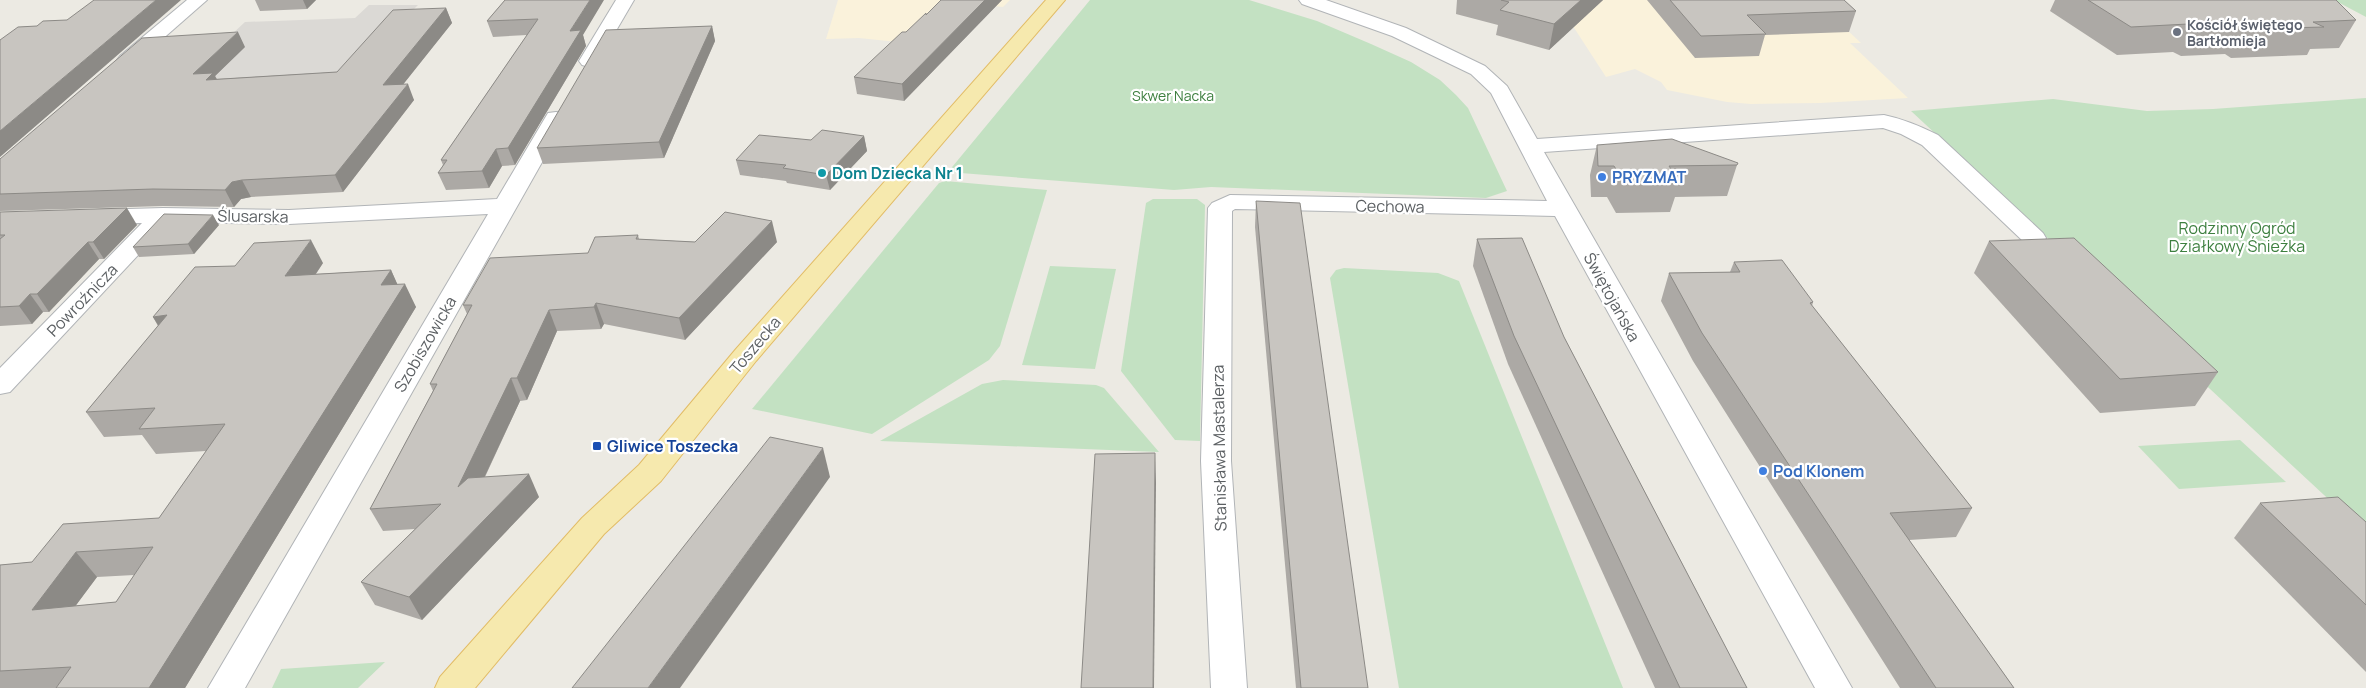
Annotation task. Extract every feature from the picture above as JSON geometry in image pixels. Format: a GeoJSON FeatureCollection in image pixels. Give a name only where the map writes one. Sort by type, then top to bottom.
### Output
{"type":"FeatureCollection","features":[{"type":"Feature","properties":{"kind":"main road","name":"Toszecka"},"geometry":{"type":"LineString","coordinates":[[453,688],[593,526],[650,473],[746,355],[1056,0]]}},
{"type":"Feature","properties":{"kind":"street"},"geometry":{"type":"LineString","coordinates":[[116,70],[198,0]]}},
{"type":"Feature","properties":{"kind":"street","name":"Szobiszowicka"},"geometry":{"type":"LineString","coordinates":[[226,688],[625,0]]}},
{"type":"Feature","properties":{"kind":"street","name":"Świętojańska"},"geometry":{"type":"LineString","coordinates":[[1308,0],[1399,32],[1478,70],[1500,90],[1563,209],[1834,688]]}},
{"type":"Feature","properties":{"kind":"street"},"geometry":{"type":"LineString","coordinates":[[1530,146],[1884,121],[1909,129],[1930,140],[2034,238]]}},
{"type":"Feature","properties":{"kind":"street","name":"Cechowa"},"geometry":{"type":"LineString","coordinates":[[1220,208],[1230,202],[1563,209]]}},
{"type":"Feature","properties":{"kind":"street","name":"Ślusarska"},"geometry":{"type":"LineString","coordinates":[[67,218],[164,215],[289,217],[505,206]]}},
{"type":"Feature","properties":{"kind":"street","name":"Stanisława Mastalerza"},"geometry":{"type":"LineString","coordinates":[[1220,208],[1216,461],[1229,688]]}},
{"type":"Feature","properties":{"kind":"street","name":"Powroźnicza"},"geometry":{"type":"LineString","coordinates":[[0,385],[164,215]]}},
{"type":"Feature","properties":{"kind":"shaded area"},"geometry":{"type":"Polygon","coordinates":[[[838,0],[1010,0],[1003,7],[993,6],[907,43],[859,38],[826,39],[838,0]]]}},
{"type":"Feature","properties":{"kind":"shaded area"},"geometry":{"type":"Polygon","coordinates":[[[1556,0],[1815,0],[1861,43],[1850,43],[1908,98],[1820,103],[1751,104],[1727,102],[1667,90],[1661,82],[1635,69],[1606,77],[1556,0]]]}},
{"type":"Feature","properties":{"kind":"shaded area"},"geometry":{"type":"Polygon","coordinates":[[[369,5],[418,5],[399,24],[336,151],[130,129],[245,22],[355,18],[369,5]]]}},
{"type":"Feature","properties":{"kind":"green space","name":"Skwer Nacka"},"geometry":{"type":"Polygon","coordinates":[[[1090,0],[1249,0],[1317,21],[1411,62],[1440,80],[1468,108],[1507,191],[1486,198],[1211,187],[1174,190],[948,172],[1090,0]]]}},
{"type":"Feature","properties":{"kind":"green space"},"geometry":{"type":"Polygon","coordinates":[[[2334,0],[2366,0],[2366,17],[2334,0]]]}},
{"type":"Feature","properties":{"kind":"green space","name":"Rodzinny Ogród Działkowy Śnieżka"},"geometry":{"type":"Polygon","coordinates":[[[2366,98],[2366,534],[1911,111],[2053,99],[2147,111],[2213,109],[2366,98]]]}},
{"type":"Feature","properties":{"kind":"green space"},"geometry":{"type":"Polygon","coordinates":[[[945,181],[1047,190],[1000,346],[989,360],[872,434],[752,409],[939,183],[945,181]]]}},
{"type":"Feature","properties":{"kind":"green space"},"geometry":{"type":"Polygon","coordinates":[[[1153,199],[1197,199],[1205,205],[1200,441],[1175,440],[1121,371],[1146,203],[1153,199]]]}},
{"type":"Feature","properties":{"kind":"green space"},"geometry":{"type":"Polygon","coordinates":[[[1050,266],[1116,269],[1095,369],[1022,365],[1050,266]]]}},
{"type":"Feature","properties":{"kind":"green space"},"geometry":{"type":"Polygon","coordinates":[[[1344,268],[1438,273],[1459,281],[1623,688],[1399,688],[1330,278],[1336,270],[1344,268]]]}},
{"type":"Feature","properties":{"kind":"green space"},"geometry":{"type":"Polygon","coordinates":[[[1003,380],[1096,385],[1104,388],[1159,452],[880,441],[982,384],[1003,380]]]}},
{"type":"Feature","properties":{"kind":"green space"},"geometry":{"type":"Polygon","coordinates":[[[2240,440],[2286,482],[2179,489],[2138,446],[2240,440]]]}},
{"type":"Feature","properties":{"kind":"green space"},"geometry":{"type":"Polygon","coordinates":[[[385,662],[358,688],[272,688],[281,669],[385,662]]]}},
{"type":"Feature","properties":{"kind":"building"},"geometry":{"type":"Polygon","coordinates":[[[94,0],[156,0],[0,131],[0,40],[18,27],[37,26],[43,21],[67,20],[94,0]]]}},
{"type":"Feature","properties":{"kind":"building"},"geometry":{"type":"Polygon","coordinates":[[[505,0],[590,0],[570,31],[581,30],[508,148],[496,149],[482,171],[438,173],[447,160],[441,160],[538,19],[487,21],[505,0]]]}},
{"type":"Feature","properties":{"kind":"building"},"geometry":{"type":"Polygon","coordinates":[[[941,0],[985,0],[902,84],[854,77],[902,32],[906,32],[941,0]]]}},
{"type":"Feature","properties":{"kind":"building"},"geometry":{"type":"Polygon","coordinates":[[[1501,0],[1581,0],[1554,24],[1500,10],[1509,2],[1501,0]]]}},
{"type":"Feature","properties":{"kind":"building"},"geometry":{"type":"Polygon","coordinates":[[[1670,0],[1844,0],[1856,11],[1747,15],[1766,34],[1701,36],[1670,0]]]}},
{"type":"Feature","properties":{"kind":"building"},"geometry":{"type":"Polygon","coordinates":[[[2088,0],[2336,0],[2356,20],[2313,22],[2324,27],[2247,29],[2240,25],[2196,28],[2188,24],[2131,27],[2088,0]]]}},
{"type":"Feature","properties":{"kind":"building"},"geometry":{"type":"Polygon","coordinates":[[[446,8],[383,85],[408,84],[335,175],[242,180],[232,182],[225,190],[153,189],[0,194],[0,159],[142,38],[238,32],[193,74],[213,73],[206,80],[337,72],[393,10],[446,8]]]}},
{"type":"Feature","properties":{"kind":"building"},"geometry":{"type":"Polygon","coordinates":[[[712,26],[659,142],[537,148],[606,30],[712,26]]]}},
{"type":"Feature","properties":{"kind":"building"},"geometry":{"type":"Polygon","coordinates":[[[822,130],[864,136],[826,175],[783,168],[786,165],[736,160],[759,135],[811,140],[822,130]]]}},
{"type":"Feature","properties":{"kind":"building"},"geometry":{"type":"Polygon","coordinates":[[[1672,139],[1738,163],[1737,165],[1669,166],[1679,181],[1624,182],[1614,166],[1598,166],[1597,145],[1672,139]]]}},
{"type":"Feature","properties":{"kind":"building"},"geometry":{"type":"Polygon","coordinates":[[[1256,201],[1300,203],[1368,688],[1301,688],[1256,201]]]}},
{"type":"Feature","properties":{"kind":"building"},"geometry":{"type":"Polygon","coordinates":[[[127,208],[93,242],[88,242],[37,294],[30,294],[19,306],[0,307],[0,239],[5,235],[0,235],[0,212],[127,208]]]}},
{"type":"Feature","properties":{"kind":"building"},"geometry":{"type":"Polygon","coordinates":[[[725,212],[772,221],[679,318],[596,303],[594,307],[549,310],[517,378],[511,378],[458,487],[468,478],[529,474],[409,597],[361,582],[441,504],[370,509],[437,384],[430,384],[472,305],[463,305],[490,258],[588,253],[595,237],[638,235],[636,239],[695,242],[725,212]]]}},
{"type":"Feature","properties":{"kind":"building"},"geometry":{"type":"Polygon","coordinates":[[[164,214],[213,215],[188,244],[133,247],[164,214]]]}},
{"type":"Feature","properties":{"kind":"building"},"geometry":{"type":"Polygon","coordinates":[[[1522,238],[1564,337],[1747,688],[1680,688],[1514,336],[1477,239],[1522,238]]]}},
{"type":"Feature","properties":{"kind":"building"},"geometry":{"type":"Polygon","coordinates":[[[2074,238],[2218,372],[2120,379],[1989,241],[2074,238]]]}},
{"type":"Feature","properties":{"kind":"building"},"geometry":{"type":"Polygon","coordinates":[[[311,240],[285,276],[391,270],[381,285],[405,284],[149,688],[56,688],[71,667],[0,671],[0,565],[32,562],[63,524],[159,518],[225,424],[139,429],[155,408],[86,412],[167,315],[153,317],[195,267],[235,266],[254,243],[311,240]],[[153,547],[76,552],[32,610],[116,602],[153,547]]]}},
{"type":"Feature","properties":{"kind":"building"},"geometry":{"type":"Polygon","coordinates":[[[1782,260],[1813,302],[1810,303],[1972,508],[1890,513],[2014,688],[1936,688],[1702,333],[1669,273],[1740,272],[1734,262],[1782,260]]]}},
{"type":"Feature","properties":{"kind":"building"},"geometry":{"type":"Polygon","coordinates":[[[770,437],[823,448],[648,688],[572,688],[770,437]]]}},
{"type":"Feature","properties":{"kind":"building"},"geometry":{"type":"Polygon","coordinates":[[[1155,453],[1153,688],[1081,688],[1095,454],[1155,453]]]}},
{"type":"Feature","properties":{"kind":"building"},"geometry":{"type":"Polygon","coordinates":[[[2338,497],[2366,522],[2366,605],[2260,503],[2338,497]]]}},
{"type":"Feature","properties":{"kind":"place","name":"Kościół świętego Bartłomieja"},"geometry":{"type":"Point","coordinates":[2177,32]}},
{"type":"Feature","properties":{"kind":"place","name":"Dom Dziecka Nr 1"},"geometry":{"type":"Point","coordinates":[822,173]}},
{"type":"Feature","properties":{"kind":"place","name":"PRYZMAT"},"geometry":{"type":"Point","coordinates":[1602,177]}},
{"type":"Feature","properties":{"kind":"place","name":"Gliwice Toszecka"},"geometry":{"type":"Point","coordinates":[597,446]}},
{"type":"Feature","properties":{"kind":"place","name":"Pod Klonem"},"geometry":{"type":"Point","coordinates":[1763,471]}}]}
